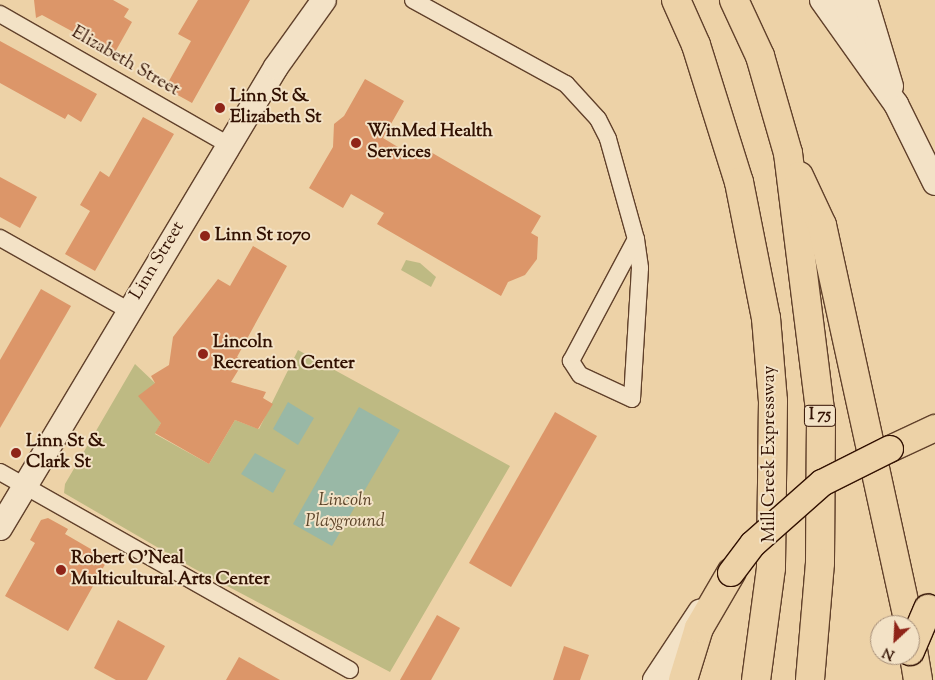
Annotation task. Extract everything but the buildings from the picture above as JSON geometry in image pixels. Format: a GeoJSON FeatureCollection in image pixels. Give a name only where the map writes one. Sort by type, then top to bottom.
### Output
{"type":"FeatureCollection","features":[{"type":"Feature","properties":{"kind":"highway","name":"Mill Creek Expressway"},"geometry":{"type":"LineString","coordinates":[[676,0],[696,45],[739,182],[766,318],[773,401],[771,568],[756,680]]}},
{"type":"Feature","properties":{"kind":"highway","name":"I 75"},"geometry":{"type":"LineString","coordinates":[[734,0],[760,56],[788,153],[821,417],[820,563],[810,680]]}},
{"type":"Feature","properties":{"kind":"highway"},"geometry":{"type":"LineString","coordinates":[[788,153],[822,225],[924,610]]}},
{"type":"Feature","properties":{"kind":"highway"},"geometry":{"type":"LineString","coordinates":[[683,680],[699,628],[730,573]]}},
{"type":"Feature","properties":{"kind":"main road"},"geometry":{"type":"LineString","coordinates":[[730,573],[753,544],[822,483],[935,428]]}},
{"type":"Feature","properties":{"kind":"street","name":"Linn Street"},"geometry":{"type":"LineString","coordinates":[[0,528],[128,310],[229,145],[324,0]]}},
{"type":"Feature","properties":{"kind":"street"},"geometry":{"type":"LineString","coordinates":[[413,0],[566,84],[584,100],[608,140],[636,239],[641,288],[632,399],[580,375],[571,361],[636,239]]}},
{"type":"Feature","properties":{"kind":"street"},"geometry":{"type":"LineString","coordinates":[[822,0],[896,104]]}},
{"type":"Feature","properties":{"kind":"street"},"geometry":{"type":"LineString","coordinates":[[845,0],[935,183]]}},
{"type":"Feature","properties":{"kind":"street"},"geometry":{"type":"LineString","coordinates":[[865,0],[896,104]]}},
{"type":"Feature","properties":{"kind":"street","name":"Elizabeth Street"},"geometry":{"type":"LineString","coordinates":[[0,14],[229,145]]}},
{"type":"Feature","properties":{"kind":"street"},"geometry":{"type":"LineString","coordinates":[[0,238],[128,310]]}},
{"type":"Feature","properties":{"kind":"street"},"geometry":{"type":"LineString","coordinates":[[0,472],[350,670]]}},
{"type":"Feature","properties":{"kind":"street"},"geometry":{"type":"LineString","coordinates":[[655,680],[730,573]]}},
{"type":"Feature","properties":{"kind":"green space"},"geometry":{"type":"Polygon","coordinates":[[[406,260],[420,263],[436,277],[431,287],[401,270],[406,260]]]}},
{"type":"Feature","properties":{"kind":"green space","name":"Lincoln Playground"},"geometry":{"type":"Polygon","coordinates":[[[298,350],[510,466],[390,672],[193,568],[64,493],[65,484],[135,364],[155,383],[161,423],[155,434],[209,464],[235,420],[259,429],[298,350]]]}},
{"type":"Feature","properties":{"kind":"shaded area"},"geometry":{"type":"Polygon","coordinates":[[[288,402],[314,418],[298,445],[273,429],[288,402]]]}},
{"type":"Feature","properties":{"kind":"shaded area"},"geometry":{"type":"Polygon","coordinates":[[[359,407],[400,430],[332,546],[293,524],[359,407]]]}},
{"type":"Feature","properties":{"kind":"shaded area"},"geometry":{"type":"Polygon","coordinates":[[[255,453],[286,470],[273,493],[241,474],[255,453]]]}},
{"type":"Feature","properties":{"kind":"place","name":"Linn St & Elizabeth St"},"geometry":{"type":"Point","coordinates":[220,108]}},
{"type":"Feature","properties":{"kind":"place","name":"WinMed Health Services"},"geometry":{"type":"Point","coordinates":[356,143]}},
{"type":"Feature","properties":{"kind":"place","name":"Linn St 1070"},"geometry":{"type":"Point","coordinates":[205,236]}},
{"type":"Feature","properties":{"kind":"place","name":"Lincoln Recreation Center"},"geometry":{"type":"Point","coordinates":[203,354]}},
{"type":"Feature","properties":{"kind":"place","name":"Linn St & Clark St"},"geometry":{"type":"Point","coordinates":[16,453]}},
{"type":"Feature","properties":{"kind":"place","name":"Robert O'Neal Multicultural Arts Center"},"geometry":{"type":"Point","coordinates":[61,570]}}]}
